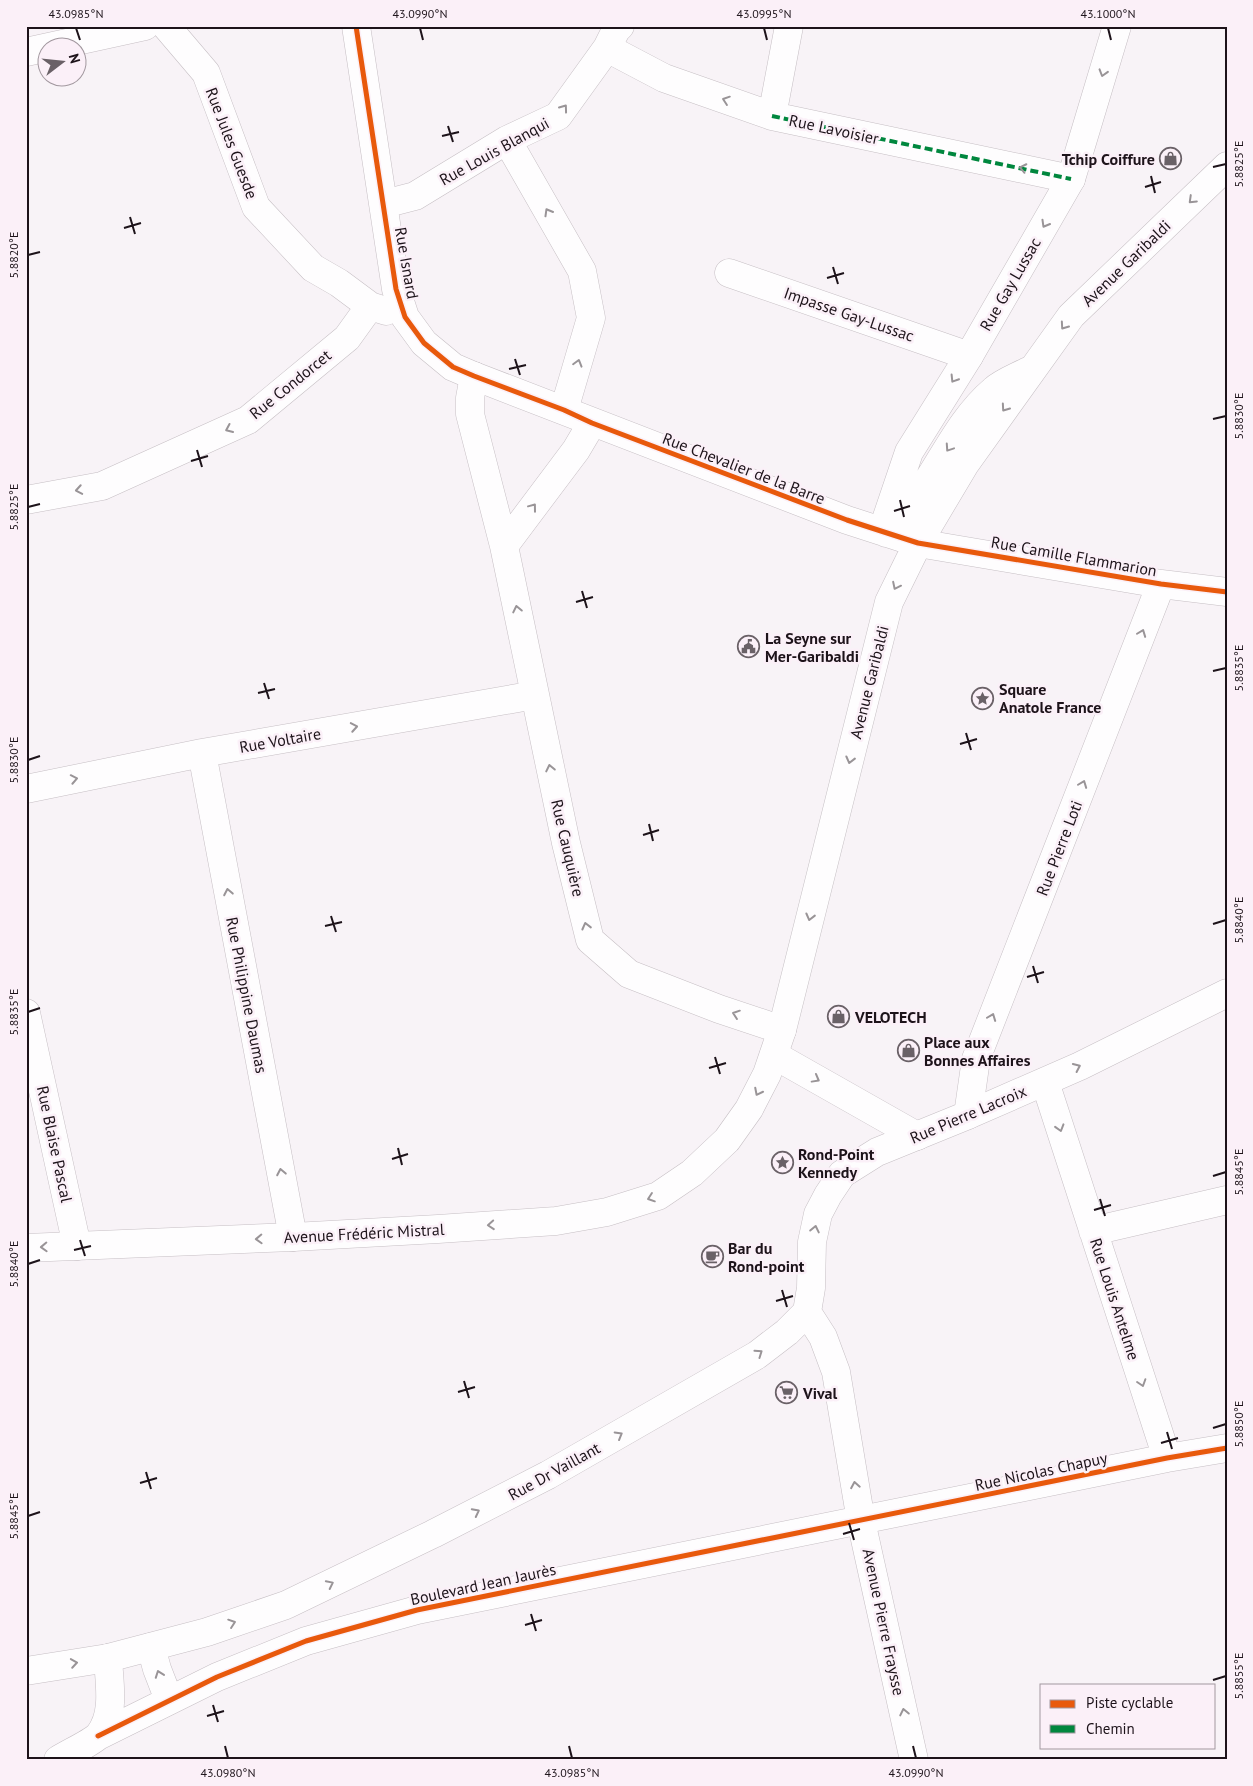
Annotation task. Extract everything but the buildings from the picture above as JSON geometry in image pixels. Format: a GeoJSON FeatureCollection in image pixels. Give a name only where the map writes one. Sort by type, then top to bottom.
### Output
{"type":"FeatureCollection","features":[{"type":"Feature","properties":{"kind":"street"},"geometry":{"type":"LineString","coordinates":[[26,52],[145,26]]}},
{"type":"Feature","properties":{"kind":"street","name":"Rue Jules Guesde"},"geometry":{"type":"LineString","coordinates":[[166,26],[206,73],[256,206],[314,268],[339,283],[370,306],[405,317]]}},
{"type":"Feature","properties":{"kind":"street","name":"Rue Isnard"},"geometry":{"type":"LineString","coordinates":[[356,26],[396,289],[405,317],[424,343],[453,367],[564,410]]}},
{"type":"Feature","properties":{"kind":"street"},"geometry":{"type":"LineString","coordinates":[[772,116],[789,26]]}},
{"type":"Feature","properties":{"kind":"street","name":"Rue Gay Lussac"},"geometry":{"type":"LineString","coordinates":[[886,533],[886,517],[908,452],[969,356],[1071,179],[1117,26]]}},
{"type":"Feature","properties":{"kind":"street","name":"Rue Louis Blanqui"},"geometry":{"type":"LineString","coordinates":[[384,204],[415,196],[508,140],[558,116],[613,37]]}},
{"type":"Feature","properties":{"kind":"street","name":"Rue Lavoisier"},"geometry":{"type":"LineString","coordinates":[[613,37],[664,78],[772,116],[1071,179]]}},
{"type":"Feature","properties":{"kind":"street"},"geometry":{"type":"LineString","coordinates":[[508,140],[582,271],[591,318],[564,410]]}},
{"type":"Feature","properties":{"kind":"street","name":"Avenue Garibaldi"},"geometry":{"type":"LineString","coordinates":[[778,1043],[889,602],[918,542],[966,464],[1071,316],[1227,166]]}},
{"type":"Feature","properties":{"kind":"street","name":"Impasse Gay-Lussac"},"geometry":{"type":"LineString","coordinates":[[728,273],[969,356]]}},
{"type":"Feature","properties":{"kind":"street","name":"Rue Condorcet"},"geometry":{"type":"LineString","coordinates":[[26,500],[102,486],[248,420],[347,338],[370,306]]}},
{"type":"Feature","properties":{"kind":"street","name":"Avenue Garibaldi"},"geometry":{"type":"LineString","coordinates":[[886,533],[897,523],[912,504],[977,406],[996,389],[1034,368]]}},
{"type":"Feature","properties":{"kind":"street","name":"Rue Cauquière"},"geometry":{"type":"LineString","coordinates":[[474,376],[470,398],[470,414],[504,546],[566,843],[590,940],[629,974],[719,1009],[778,1043],[917,1136]]}},
{"type":"Feature","properties":{"kind":"street","name":"Rue Chevalier de la Barre"},"geometry":{"type":"LineString","coordinates":[[564,410],[592,423],[838,517],[918,542]]}},
{"type":"Feature","properties":{"kind":"street"},"geometry":{"type":"LineString","coordinates":[[504,546],[576,450],[592,423]]}},
{"type":"Feature","properties":{"kind":"street","name":"Rue Camille Flammarion"},"geometry":{"type":"LineString","coordinates":[[918,542],[1162,584],[1227,592]]}},
{"type":"Feature","properties":{"kind":"street","name":"Rue Pierre Loti"},"geometry":{"type":"LineString","coordinates":[[968,1115],[976,1059],[1162,584]]}},
{"type":"Feature","properties":{"kind":"street","name":"Rue Voltaire"},"geometry":{"type":"LineString","coordinates":[[26,789],[202,753],[535,695]]}},
{"type":"Feature","properties":{"kind":"street","name":"Rue Philippine Daumas"},"geometry":{"type":"LineString","coordinates":[[202,753],[293,1237]]}},
{"type":"Feature","properties":{"kind":"street","name":"Rue Pierre Lacroix"},"geometry":{"type":"LineString","coordinates":[[807,1312],[811,1288],[812,1242],[818,1214],[828,1194],[842,1174],[877,1152],[1045,1082],[1227,993]]}},
{"type":"Feature","properties":{"kind":"street","name":"Rue Blaise Pascal"},"geometry":{"type":"LineString","coordinates":[[26,1013],[77,1246]]}},
{"type":"Feature","properties":{"kind":"street","name":"Avenue Frédéric Mistral"},"geometry":{"type":"LineString","coordinates":[[26,1248],[293,1237],[556,1221],[607,1212],[658,1196],[692,1173],[727,1140],[749,1109],[768,1074],[778,1043]]}},
{"type":"Feature","properties":{"kind":"street","name":"Rue Louis Antelme"},"geometry":{"type":"LineString","coordinates":[[1045,1082],[1167,1458]]}},
{"type":"Feature","properties":{"kind":"street"},"geometry":{"type":"LineString","coordinates":[[1093,1231],[1227,1200]]}},
{"type":"Feature","properties":{"kind":"street","name":"Avenue Pierre Fraysse"},"geometry":{"type":"LineString","coordinates":[[807,1312],[823,1337],[836,1372],[861,1521],[914,1760]]}},
{"type":"Feature","properties":{"kind":"street","name":"Rue Dr Vaillant"},"geometry":{"type":"LineString","coordinates":[[151,1647],[207,1632],[286,1605],[433,1534],[548,1475],[757,1356],[787,1332],[807,1312]]}},
{"type":"Feature","properties":{"kind":"street","name":"Rue Nicolas Chapuy"},"geometry":{"type":"LineString","coordinates":[[861,1521],[1167,1458],[1227,1448]]}},
{"type":"Feature","properties":{"kind":"street","name":"Boulevard Jean Jaurès"},"geometry":{"type":"LineString","coordinates":[[58,1760],[98,1736],[169,1700],[217,1677],[306,1641],[417,1610],[861,1521]]}},
{"type":"Feature","properties":{"kind":"street"},"geometry":{"type":"LineString","coordinates":[[26,1671],[108,1658],[151,1647],[169,1700]]}},
{"type":"Feature","properties":{"kind":"street"},"geometry":{"type":"LineString","coordinates":[[98,1736],[107,1717],[111,1700],[108,1658]]}},
{"type":"Feature","properties":{"kind":"marked path"},"geometry":{"type":"LineString","coordinates":[[772,116],[1071,179]]}},
{"type":"Feature","properties":{"kind":"cycle path"},"geometry":{"type":"LineString","coordinates":[[356,26],[396,289],[405,317],[424,343],[453,367],[564,410],[592,423],[847,520],[918,543],[1161,584],[1227,592]]}},
{"type":"Feature","properties":{"kind":"cycle path"},"geometry":{"type":"LineString","coordinates":[[98,1736],[217,1677],[306,1641],[417,1610],[1167,1458],[1227,1448]]}},
{"type":"Feature","properties":{"kind":"place","name":"Tchip Coiffure"},"geometry":{"type":"Point","coordinates":[1171,159]}},
{"type":"Feature","properties":{"kind":"place","name":"La Seyne sur Mer-Garibaldi"},"geometry":{"type":"Point","coordinates":[749,647]}},
{"type":"Feature","properties":{"kind":"place","name":"Square Anatole France"},"geometry":{"type":"Point","coordinates":[983,698]}},
{"type":"Feature","properties":{"kind":"place","name":"VELOTECH"},"geometry":{"type":"Point","coordinates":[839,1017]}},
{"type":"Feature","properties":{"kind":"place","name":"Place aux Bonnes Affaires"},"geometry":{"type":"Point","coordinates":[908,1051]}},
{"type":"Feature","properties":{"kind":"place","name":"Rond-Point Kennedy"},"geometry":{"type":"Point","coordinates":[782,1163]}},
{"type":"Feature","properties":{"kind":"place","name":"Bar du Rond-point"},"geometry":{"type":"Point","coordinates":[712,1257]}},
{"type":"Feature","properties":{"kind":"place","name":"Vival"},"geometry":{"type":"Point","coordinates":[787,1393]}}]}
